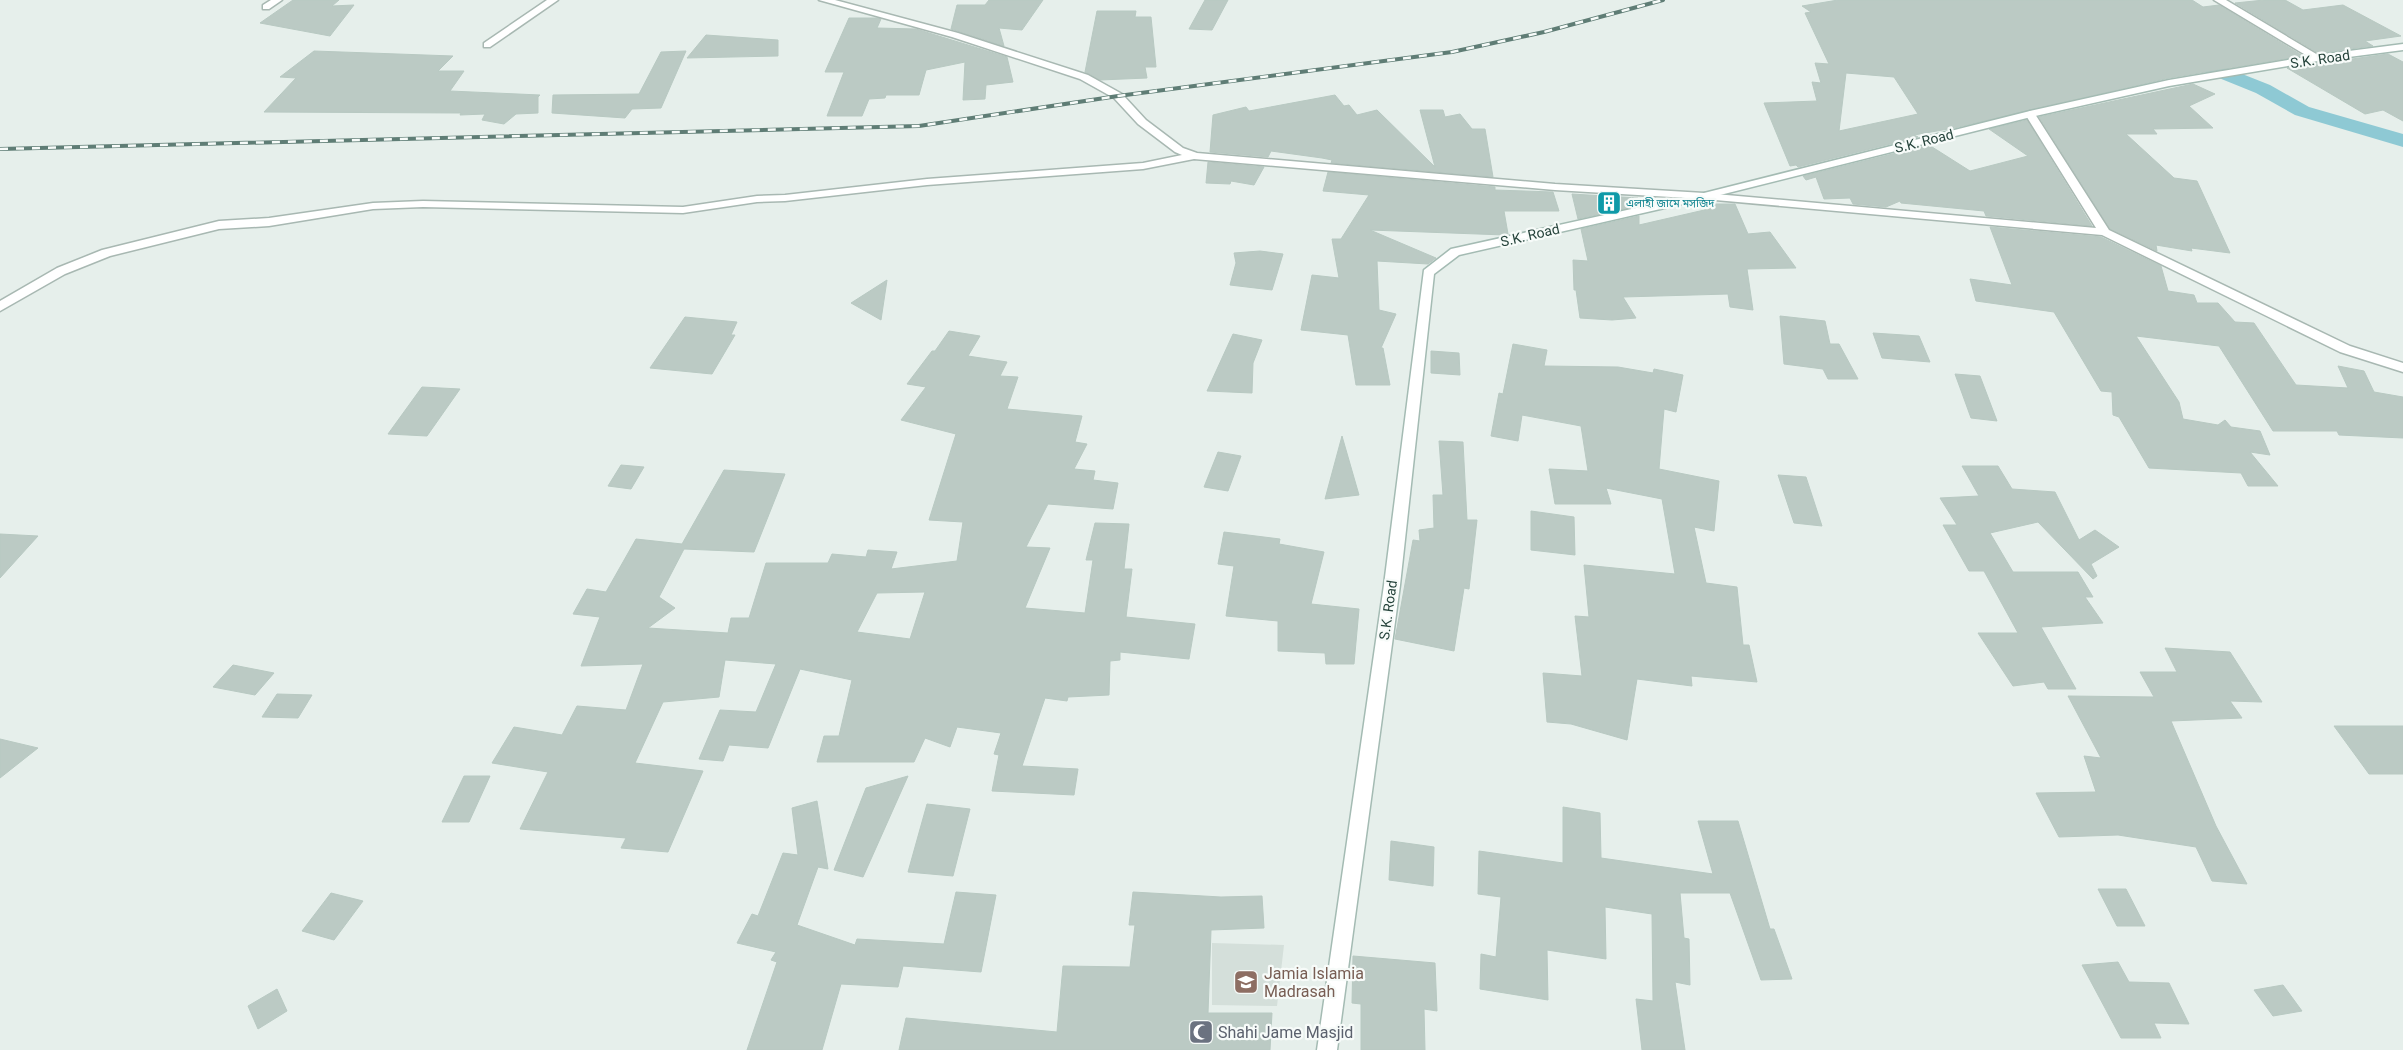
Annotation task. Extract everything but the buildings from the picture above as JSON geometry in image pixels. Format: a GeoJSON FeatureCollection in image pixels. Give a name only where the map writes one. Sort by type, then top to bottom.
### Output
{"type":"FeatureCollection","features":[{"type":"Feature","properties":{"kind":"street"},"geometry":{"type":"LineString","coordinates":[[266,7],[277,0]]}},
{"type":"Feature","properties":{"kind":"street"},"geometry":{"type":"LineString","coordinates":[[487,45],[553,0]]}},
{"type":"Feature","properties":{"kind":"street"},"geometry":{"type":"LineString","coordinates":[[824,0],[956,35],[1084,77],[1118,96],[1142,122],[1179,150],[1195,156],[1555,187],[1704,196],[2106,232],[2345,349],[2403,368]]}},
{"type":"Feature","properties":{"kind":"street"},"geometry":{"type":"LineString","coordinates":[[2219,0],[2318,58]]}},
{"type":"Feature","properties":{"kind":"street","name":"S.K. Road"},"geometry":{"type":"LineString","coordinates":[[1327,1050],[1392,585],[1428,274],[1455,252],[1704,196],[2030,114],[2169,83],[2318,58],[2403,47]]}},
{"type":"Feature","properties":{"kind":"street"},"geometry":{"type":"LineString","coordinates":[[2030,114],[2106,232]]}},
{"type":"Feature","properties":{"kind":"street"},"geometry":{"type":"LineString","coordinates":[[0,307],[18,294],[61,271],[106,253],[219,225],[269,222],[373,206],[423,204],[682,210],[757,199],[795,197],[927,182],[1151,165],[1195,156]]}},
{"type":"Feature","properties":{"kind":"shaded area","name":"Jamia Islamia Madrasah"},"geometry":{"type":"Polygon","coordinates":[[[1212,943],[1284,945],[1277,1006],[1212,1005],[1212,943]]]}},
{"type":"Feature","properties":{"kind":"waterway"},"geometry":{"type":"LineString","coordinates":[[2179,55],[2263,89],[2302,111],[2403,141]]}},
{"type":"Feature","properties":{"kind":"railway"},"geometry":{"type":"LineString","coordinates":[[0,149],[919,126],[1118,96],[1452,52],[1544,32],[1663,0]]}},
{"type":"Feature","properties":{"kind":"place","name":"এলাহী জামে মসজিদ"},"geometry":{"type":"Point","coordinates":[1609,203]}},
{"type":"Feature","properties":{"kind":"place","name":"Jamia Islamia Madrasah"},"geometry":{"type":"Point","coordinates":[1246,982]}},
{"type":"Feature","properties":{"kind":"place","name":"Shahi Jame Masjid"},"geometry":{"type":"Point","coordinates":[1201,1032]}}]}
